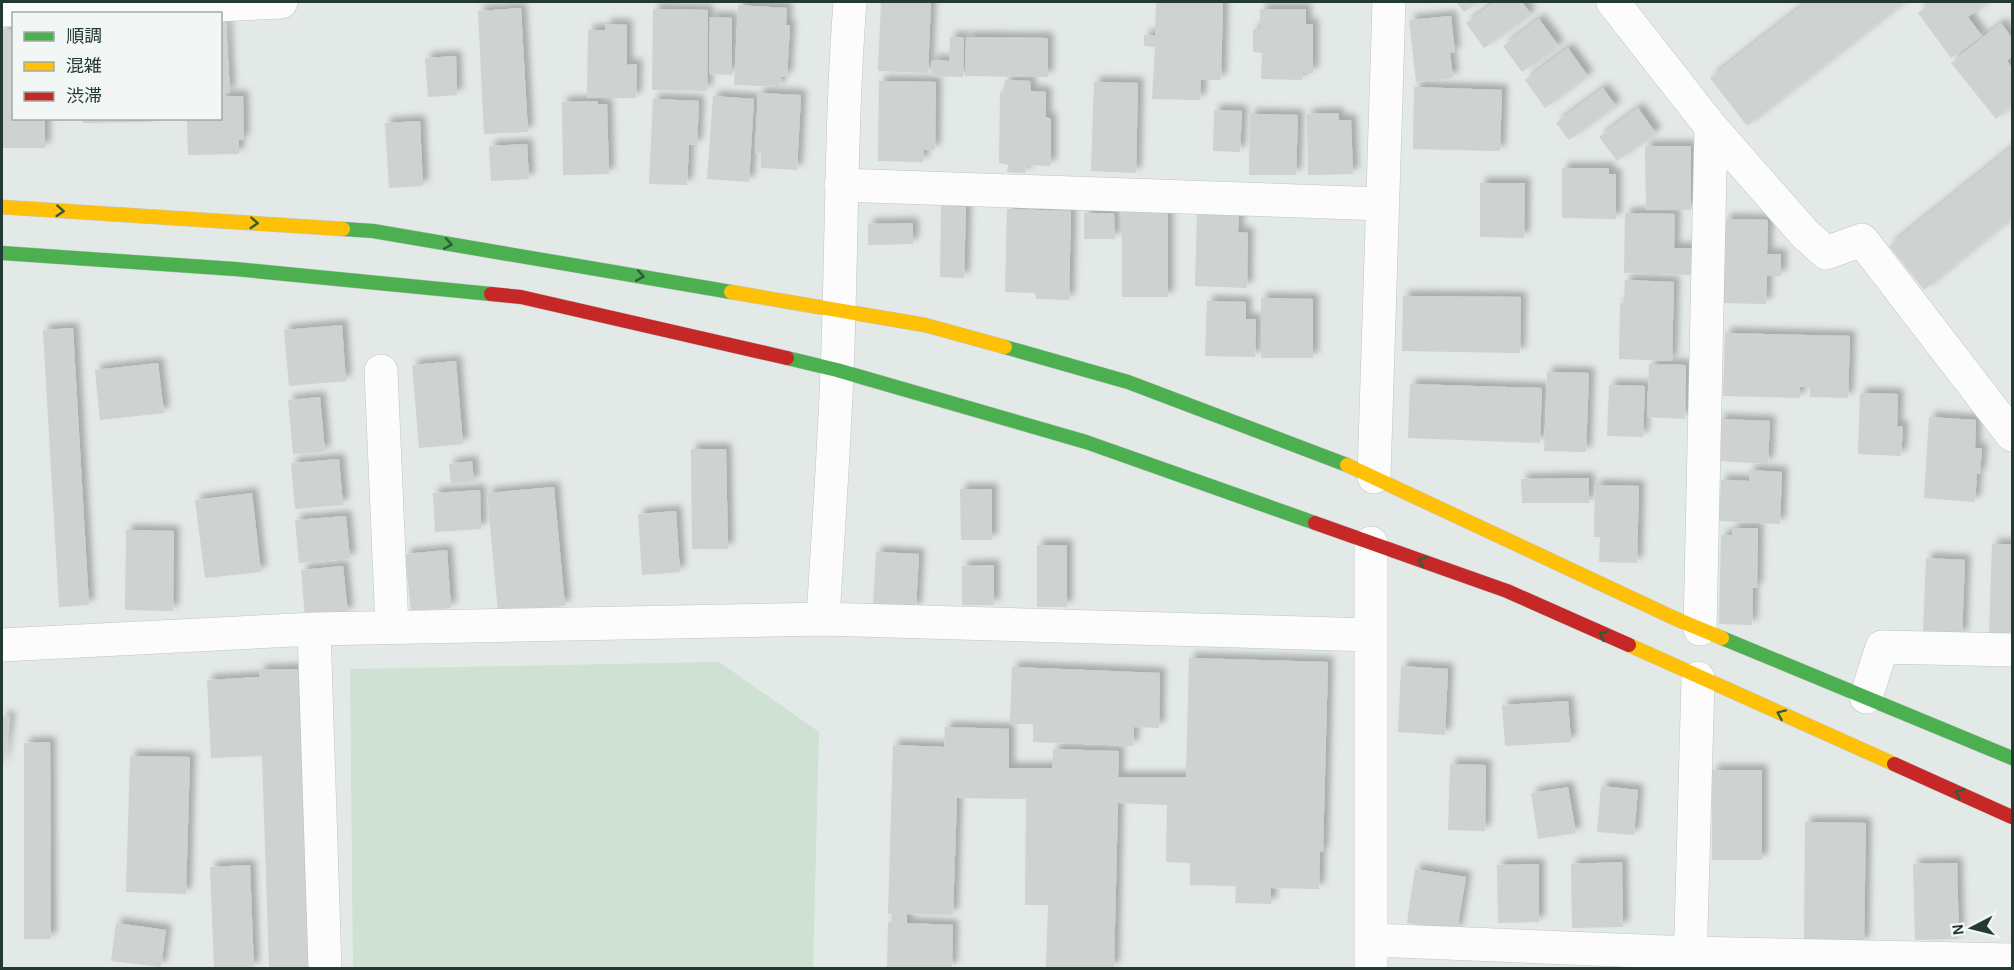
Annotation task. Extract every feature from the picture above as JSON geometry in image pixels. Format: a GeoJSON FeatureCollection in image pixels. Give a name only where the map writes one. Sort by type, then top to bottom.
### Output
{"type":"FeatureCollection","features":[{"type":"Feature","properties":{"kind":"street"},"geometry":{"type":"LineString","coordinates":[[2,10],[104,10],[281,2]]}},
{"type":"Feature","properties":{"kind":"street"},"geometry":{"type":"LineString","coordinates":[[823,619],[837,370],[846,2]]}},
{"type":"Feature","properties":{"kind":"street"},"geometry":{"type":"LineString","coordinates":[[1374,477],[1389,2]]}},
{"type":"Feature","properties":{"kind":"street"},"geometry":{"type":"LineString","coordinates":[[1613,2],[1711,127],[1805,234],[1826,253],[1862,240],[2013,435]]}},
{"type":"Feature","properties":{"kind":"street"},"geometry":{"type":"LineString","coordinates":[[1700,629],[1711,127]]}},
{"type":"Feature","properties":{"kind":"street"},"geometry":{"type":"LineString","coordinates":[[841,185],[1383,204]]}},
{"type":"Feature","properties":{"kind":"street"},"geometry":{"type":"LineString","coordinates":[[2,207],[373,231],[925,325],[1128,382],[1332,458],[1700,629],[2013,758]]}},
{"type":"Feature","properties":{"kind":"street"},"geometry":{"type":"LineString","coordinates":[[2,253],[235,269],[521,297],[837,370],[1086,442],[1507,591],[2013,817]]}},
{"type":"Feature","properties":{"kind":"street"},"geometry":{"type":"LineString","coordinates":[[381,371],[392,627]]}},
{"type":"Feature","properties":{"kind":"street"},"geometry":{"type":"LineString","coordinates":[[1371,543],[1372,955],[1690,961],[2013,960]]}},
{"type":"Feature","properties":{"kind":"street"},"geometry":{"type":"LineString","coordinates":[[2,645],[314,629],[823,619],[1371,634]]}},
{"type":"Feature","properties":{"kind":"street"},"geometry":{"type":"LineString","coordinates":[[314,629],[325,969]]}},
{"type":"Feature","properties":{"kind":"street"},"geometry":{"type":"LineString","coordinates":[[1866,697],[1882,647],[2013,650]]}},
{"type":"Feature","properties":{"kind":"street"},"geometry":{"type":"LineString","coordinates":[[1690,961],[1698,678]]}},
{"type":"Feature","properties":{"kind":"green space"},"geometry":{"type":"Polygon","coordinates":[[[719,662],[819,732],[813,968],[353,968],[350,669],[719,662]]]}},
{"type":"Feature","properties":{"kind":"building"},"geometry":{"type":"Polygon","coordinates":[[[881,2],[931,2],[928,73],[878,71],[881,2]]]}},
{"type":"Feature","properties":{"kind":"building"},"geometry":{"type":"Polygon","coordinates":[[[1156,2],[1223,2],[1221,80],[1201,80],[1200,100],[1152,99],[1155,47],[1144,46],[1144,35],[1155,36],[1156,2]]]}},
{"type":"Feature","properties":{"kind":"building"},"geometry":{"type":"Polygon","coordinates":[[[1456,2],[1478,2],[1464,12],[1456,2]]]}},
{"type":"Feature","properties":{"kind":"building"},"geometry":{"type":"Polygon","coordinates":[[[1495,2],[1522,2],[1531,14],[1484,48],[1466,23],[1495,2]]]}},
{"type":"Feature","properties":{"kind":"building"},"geometry":{"type":"Polygon","coordinates":[[[1807,2],[1905,2],[1747,126],[1710,78],[1807,2]]]}},
{"type":"Feature","properties":{"kind":"building"},"geometry":{"type":"Polygon","coordinates":[[[1933,2],[1985,2],[1986,4],[1968,17],[1982,36],[1951,58],[1918,13],[1933,2]]]}},
{"type":"Feature","properties":{"kind":"building"},"geometry":{"type":"Polygon","coordinates":[[[738,5],[787,8],[786,25],[790,25],[787,77],[781,77],[780,87],[734,85],[738,5]]]}},
{"type":"Feature","properties":{"kind":"building"},"geometry":{"type":"Polygon","coordinates":[[[521,8],[528,132],[484,134],[478,11],[521,8]]]}},
{"type":"Feature","properties":{"kind":"building"},"geometry":{"type":"Polygon","coordinates":[[[653,9],[708,10],[707,91],[652,90],[653,9]]]}},
{"type":"Feature","properties":{"kind":"building"},"geometry":{"type":"Polygon","coordinates":[[[1260,9],[1306,9],[1306,24],[1313,24],[1313,73],[1302,73],[1302,80],[1261,79],[1262,53],[1253,52],[1253,29],[1260,29],[1260,9]]]}},
{"type":"Feature","properties":{"kind":"building"},"geometry":{"type":"Polygon","coordinates":[[[1451,16],[1455,52],[1450,53],[1453,78],[1416,82],[1409,20],[1451,16]]]}},
{"type":"Feature","properties":{"kind":"building"},"geometry":{"type":"Polygon","coordinates":[[[710,17],[732,18],[732,75],[709,74],[710,17]]]}},
{"type":"Feature","properties":{"kind":"building"},"geometry":{"type":"Polygon","coordinates":[[[1539,19],[1559,46],[1522,72],[1503,46],[1539,19]]]}},
{"type":"Feature","properties":{"kind":"building"},"geometry":{"type":"Polygon","coordinates":[[[2001,23],[2012,38],[2012,56],[2007,61],[2012,68],[2012,105],[1996,119],[1951,63],[2001,23]]]}},
{"type":"Feature","properties":{"kind":"building"},"geometry":{"type":"Polygon","coordinates":[[[226,24],[230,92],[222,93],[222,25],[226,24]]]}},
{"type":"Feature","properties":{"kind":"building"},"geometry":{"type":"Polygon","coordinates":[[[606,24],[627,25],[627,65],[637,64],[636,98],[587,98],[588,30],[605,30],[606,24]]]}},
{"type":"Feature","properties":{"kind":"building"},"geometry":{"type":"Polygon","coordinates":[[[2,29],[12,29],[12,120],[45,120],[45,148],[2,148],[2,29]]]}},
{"type":"Feature","properties":{"kind":"building"},"geometry":{"type":"Polygon","coordinates":[[[950,37],[964,37],[963,77],[931,76],[932,60],[949,61],[950,37]]]}},
{"type":"Feature","properties":{"kind":"building"},"geometry":{"type":"Polygon","coordinates":[[[966,37],[1048,38],[1048,77],[965,76],[966,37]]]}},
{"type":"Feature","properties":{"kind":"building"},"geometry":{"type":"Polygon","coordinates":[[[1568,48],[1588,76],[1545,108],[1525,80],[1568,48]]]}},
{"type":"Feature","properties":{"kind":"building"},"geometry":{"type":"Polygon","coordinates":[[[456,56],[457,95],[428,97],[425,58],[456,56]]]}},
{"type":"Feature","properties":{"kind":"building"},"geometry":{"type":"Polygon","coordinates":[[[1005,80],[1030,81],[1031,91],[1046,92],[1046,117],[1051,119],[1051,164],[1049,166],[1027,165],[1025,173],[1007,172],[1008,165],[999,163],[1000,92],[1004,91],[1005,80]]]}},
{"type":"Feature","properties":{"kind":"building"},"geometry":{"type":"Polygon","coordinates":[[[879,81],[936,82],[935,150],[924,150],[923,162],[878,161],[879,81]]]}},
{"type":"Feature","properties":{"kind":"building"},"geometry":{"type":"Polygon","coordinates":[[[1094,82],[1138,83],[1136,173],[1091,171],[1094,82]]]}},
{"type":"Feature","properties":{"kind":"building"},"geometry":{"type":"Polygon","coordinates":[[[1414,87],[1502,90],[1500,151],[1413,149],[1414,87]]]}},
{"type":"Feature","properties":{"kind":"building"},"geometry":{"type":"Polygon","coordinates":[[[1603,88],[1616,106],[1569,140],[1556,123],[1603,88]]]}},
{"type":"Feature","properties":{"kind":"building"},"geometry":{"type":"Polygon","coordinates":[[[758,93],[801,95],[797,170],[761,168],[761,153],[755,152],[758,93]]]}},
{"type":"Feature","properties":{"kind":"building"},"geometry":{"type":"Polygon","coordinates":[[[222,96],[243,96],[244,140],[239,140],[239,154],[188,155],[187,120],[222,120],[222,96]]]}},
{"type":"Feature","properties":{"kind":"building"},"geometry":{"type":"Polygon","coordinates":[[[713,96],[754,99],[749,182],[707,179],[713,96]]]}},
{"type":"Feature","properties":{"kind":"building"},"geometry":{"type":"Polygon","coordinates":[[[653,99],[699,101],[697,145],[689,145],[687,185],[649,184],[653,99]]]}},
{"type":"Feature","properties":{"kind":"building"},"geometry":{"type":"Polygon","coordinates":[[[598,101],[598,104],[607,104],[609,174],[563,175],[562,102],[598,101]]]}},
{"type":"Feature","properties":{"kind":"building"},"geometry":{"type":"Polygon","coordinates":[[[1638,108],[1656,133],[1617,161],[1599,137],[1638,108]]]}},
{"type":"Feature","properties":{"kind":"building"},"geometry":{"type":"Polygon","coordinates":[[[1214,110],[1242,111],[1240,152],[1213,151],[1214,110]]]}},
{"type":"Feature","properties":{"kind":"building"},"geometry":{"type":"Polygon","coordinates":[[[1338,113],[1339,120],[1351,120],[1353,174],[1308,175],[1307,114],[1338,113]]]}},
{"type":"Feature","properties":{"kind":"building"},"geometry":{"type":"Polygon","coordinates":[[[1250,114],[1298,115],[1296,175],[1249,175],[1250,114]]]}},
{"type":"Feature","properties":{"kind":"building"},"geometry":{"type":"Polygon","coordinates":[[[83,120],[152,120],[152,122],[83,123],[83,120]]]}},
{"type":"Feature","properties":{"kind":"building"},"geometry":{"type":"Polygon","coordinates":[[[420,121],[423,186],[389,188],[385,123],[420,121]]]}},
{"type":"Feature","properties":{"kind":"building"},"geometry":{"type":"Polygon","coordinates":[[[527,144],[529,179],[491,181],[489,146],[527,144]]]}},
{"type":"Feature","properties":{"kind":"building"},"geometry":{"type":"Polygon","coordinates":[[[1645,146],[1691,146],[1691,210],[1646,210],[1645,146]]]}},
{"type":"Feature","properties":{"kind":"building"},"geometry":{"type":"Polygon","coordinates":[[[2012,147],[2012,218],[1924,290],[1889,246],[2012,147]]]}},
{"type":"Feature","properties":{"kind":"building"},"geometry":{"type":"Polygon","coordinates":[[[1562,168],[1609,168],[1609,174],[1616,174],[1616,219],[1562,218],[1562,168]]]}},
{"type":"Feature","properties":{"kind":"building"},"geometry":{"type":"Polygon","coordinates":[[[1480,183],[1525,183],[1524,238],[1480,237],[1480,183]]]}},
{"type":"Feature","properties":{"kind":"building"},"geometry":{"type":"Polygon","coordinates":[[[941,206],[966,207],[964,278],[940,277],[941,206]]]}},
{"type":"Feature","properties":{"kind":"building"},"geometry":{"type":"Polygon","coordinates":[[[1007,209],[1071,211],[1069,300],[1036,299],[1035,293],[1005,292],[1007,209]]]}},
{"type":"Feature","properties":{"kind":"building"},"geometry":{"type":"Polygon","coordinates":[[[1122,212],[1168,212],[1168,297],[1122,297],[1122,212]]]}},
{"type":"Feature","properties":{"kind":"building"},"geometry":{"type":"Polygon","coordinates":[[[1084,213],[1114,213],[1115,239],[1084,239],[1084,213]]]}},
{"type":"Feature","properties":{"kind":"building"},"geometry":{"type":"Polygon","coordinates":[[[1197,213],[1239,214],[1238,232],[1248,233],[1247,288],[1195,286],[1197,213]]]}},
{"type":"Feature","properties":{"kind":"building"},"geometry":{"type":"Polygon","coordinates":[[[1625,213],[1675,214],[1674,248],[1695,248],[1694,275],[1624,273],[1625,213]]]}},
{"type":"Feature","properties":{"kind":"building"},"geometry":{"type":"Polygon","coordinates":[[[1725,219],[1768,220],[1767,254],[1781,254],[1781,276],[1767,276],[1766,304],[1722,303],[1725,219]]]}},
{"type":"Feature","properties":{"kind":"building"},"geometry":{"type":"Polygon","coordinates":[[[913,223],[913,244],[868,245],[868,224],[913,223]]]}},
{"type":"Feature","properties":{"kind":"building"},"geometry":{"type":"Polygon","coordinates":[[[1625,280],[1674,282],[1672,361],[1619,359],[1620,303],[1624,303],[1625,280]]]}},
{"type":"Feature","properties":{"kind":"building"},"geometry":{"type":"Polygon","coordinates":[[[1403,296],[1521,297],[1520,353],[1402,351],[1403,296]]]}},
{"type":"Feature","properties":{"kind":"building"},"geometry":{"type":"Polygon","coordinates":[[[1261,298],[1313,299],[1313,358],[1261,358],[1261,298]]]}},
{"type":"Feature","properties":{"kind":"building"},"geometry":{"type":"Polygon","coordinates":[[[1207,301],[1246,302],[1246,319],[1256,319],[1255,357],[1205,356],[1207,301]]]}},
{"type":"Feature","properties":{"kind":"building"},"geometry":{"type":"Polygon","coordinates":[[[342,325],[346,381],[289,386],[284,330],[342,325]]]}},
{"type":"Feature","properties":{"kind":"building"},"geometry":{"type":"Polygon","coordinates":[[[73,328],[89,605],[59,607],[43,330],[73,328]]]}},
{"type":"Feature","properties":{"kind":"building"},"geometry":{"type":"Polygon","coordinates":[[[1725,333],[1850,336],[1848,398],[1810,397],[1810,387],[1800,387],[1800,398],[1723,396],[1725,333]]]}},
{"type":"Feature","properties":{"kind":"building"},"geometry":{"type":"Polygon","coordinates":[[[456,361],[463,444],[419,448],[412,365],[456,361]]]}},
{"type":"Feature","properties":{"kind":"building"},"geometry":{"type":"Polygon","coordinates":[[[158,363],[164,413],[100,420],[95,370],[158,363]]]}},
{"type":"Feature","properties":{"kind":"building"},"geometry":{"type":"Polygon","coordinates":[[[1649,364],[1686,365],[1685,419],[1647,417],[1649,364]]]}},
{"type":"Feature","properties":{"kind":"building"},"geometry":{"type":"Polygon","coordinates":[[[1547,372],[1589,373],[1586,452],[1544,451],[1547,372]]]}},
{"type":"Feature","properties":{"kind":"building"},"geometry":{"type":"Polygon","coordinates":[[[1410,384],[1542,388],[1540,443],[1408,438],[1410,384]]]}},
{"type":"Feature","properties":{"kind":"building"},"geometry":{"type":"Polygon","coordinates":[[[1609,385],[1645,386],[1643,437],[1607,436],[1609,385]]]}},
{"type":"Feature","properties":{"kind":"building"},"geometry":{"type":"Polygon","coordinates":[[[1860,393],[1898,394],[1897,426],[1903,427],[1901,456],[1858,454],[1860,393]]]}},
{"type":"Feature","properties":{"kind":"building"},"geometry":{"type":"Polygon","coordinates":[[[320,397],[325,452],[293,454],[288,400],[320,397]]]}},
{"type":"Feature","properties":{"kind":"building"},"geometry":{"type":"Polygon","coordinates":[[[1929,417],[1976,420],[1975,448],[1982,448],[1975,502],[1924,498],[1929,417]]]}},
{"type":"Feature","properties":{"kind":"building"},"geometry":{"type":"Polygon","coordinates":[[[1719,419],[1770,421],[1768,464],[1718,461],[1719,419]]]}},
{"type":"Feature","properties":{"kind":"building"},"geometry":{"type":"Polygon","coordinates":[[[691,449],[726,449],[728,549],[692,549],[691,449]]]}},
{"type":"Feature","properties":{"kind":"building"},"geometry":{"type":"Polygon","coordinates":[[[339,459],[343,505],[295,509],[291,463],[339,459]]]}},
{"type":"Feature","properties":{"kind":"building"},"geometry":{"type":"Polygon","coordinates":[[[472,461],[474,482],[451,484],[449,464],[472,461]]]}},
{"type":"Feature","properties":{"kind":"building"},"geometry":{"type":"Polygon","coordinates":[[[1749,470],[1782,472],[1780,524],[1719,521],[1721,480],[1749,481],[1749,470]]]}},
{"type":"Feature","properties":{"kind":"building"},"geometry":{"type":"Polygon","coordinates":[[[1589,478],[1589,503],[1522,503],[1521,479],[1589,478]]]}},
{"type":"Feature","properties":{"kind":"building"},"geometry":{"type":"Polygon","coordinates":[[[1595,485],[1639,486],[1637,563],[1599,562],[1600,537],[1594,537],[1595,485]]]}},
{"type":"Feature","properties":{"kind":"building"},"geometry":{"type":"Polygon","coordinates":[[[554,487],[565,606],[498,612],[487,493],[554,487]]]}},
{"type":"Feature","properties":{"kind":"building"},"geometry":{"type":"Polygon","coordinates":[[[960,489],[992,489],[992,540],[961,540],[960,489]]]}},
{"type":"Feature","properties":{"kind":"building"},"geometry":{"type":"Polygon","coordinates":[[[480,490],[481,529],[435,532],[433,493],[480,490]]]}},
{"type":"Feature","properties":{"kind":"building"},"geometry":{"type":"Polygon","coordinates":[[[252,493],[261,572],[205,578],[195,500],[252,493]]]}},
{"type":"Feature","properties":{"kind":"building"},"geometry":{"type":"Polygon","coordinates":[[[676,511],[680,572],[642,575],[638,514],[676,511]]]}},
{"type":"Feature","properties":{"kind":"building"},"geometry":{"type":"Polygon","coordinates":[[[346,516],[350,559],[299,563],[295,520],[346,516]]]}},
{"type":"Feature","properties":{"kind":"building"},"geometry":{"type":"Polygon","coordinates":[[[1732,528],[1758,528],[1757,588],[1753,588],[1752,625],[1719,624],[1721,535],[1732,535],[1732,528]]]}},
{"type":"Feature","properties":{"kind":"building"},"geometry":{"type":"Polygon","coordinates":[[[126,530],[174,531],[173,611],[125,610],[126,530]]]}},
{"type":"Feature","properties":{"kind":"building"},"geometry":{"type":"Polygon","coordinates":[[[1992,544],[2012,544],[2012,636],[1989,635],[1992,544]]]}},
{"type":"Feature","properties":{"kind":"building"},"geometry":{"type":"Polygon","coordinates":[[[1037,545],[1067,545],[1067,607],[1037,607],[1037,545]]]}},
{"type":"Feature","properties":{"kind":"building"},"geometry":{"type":"Polygon","coordinates":[[[447,550],[451,608],[411,611],[405,554],[447,550]]]}},
{"type":"Feature","properties":{"kind":"building"},"geometry":{"type":"Polygon","coordinates":[[[876,552],[919,554],[916,609],[873,608],[876,552]]]}},
{"type":"Feature","properties":{"kind":"building"},"geometry":{"type":"Polygon","coordinates":[[[1926,558],[1965,560],[1962,636],[1923,635],[1926,558]]]}},
{"type":"Feature","properties":{"kind":"building"},"geometry":{"type":"Polygon","coordinates":[[[994,565],[994,605],[962,605],[962,566],[994,565]]]}},
{"type":"Feature","properties":{"kind":"building"},"geometry":{"type":"Polygon","coordinates":[[[343,566],[348,613],[305,616],[301,570],[343,566]]]}},
{"type":"Feature","properties":{"kind":"building"},"geometry":{"type":"Polygon","coordinates":[[[1189,658],[1328,662],[1323,852],[1320,852],[1319,889],[1271,888],[1271,904],[1235,903],[1236,886],[1190,885],[1190,863],[1166,862],[1167,805],[1118,803],[1114,968],[1046,968],[1048,905],[1025,905],[1026,799],[957,798],[953,915],[907,914],[907,923],[953,925],[952,968],[887,968],[888,922],[892,922],[892,914],[888,914],[893,745],[944,747],[945,727],[1009,729],[1009,768],[1052,768],[1053,749],[1119,751],[1118,777],[1186,777],[1189,658]]]}},
{"type":"Feature","properties":{"kind":"building"},"geometry":{"type":"Polygon","coordinates":[[[1401,666],[1448,669],[1445,735],[1398,732],[1401,666]]]}},
{"type":"Feature","properties":{"kind":"building"},"geometry":{"type":"Polygon","coordinates":[[[1012,667],[1160,673],[1159,728],[1134,727],[1133,746],[1033,742],[1033,724],[1010,724],[1012,667]]]}},
{"type":"Feature","properties":{"kind":"building"},"geometry":{"type":"Polygon","coordinates":[[[298,669],[308,968],[269,968],[262,756],[211,758],[207,680],[260,677],[259,670],[298,669]]]}},
{"type":"Feature","properties":{"kind":"building"},"geometry":{"type":"Polygon","coordinates":[[[1568,701],[1571,742],[1505,746],[1502,705],[1568,701]]]}},
{"type":"Feature","properties":{"kind":"building"},"geometry":{"type":"Polygon","coordinates":[[[2,716],[10,717],[3,768],[2,768],[2,716]]]}},
{"type":"Feature","properties":{"kind":"building"},"geometry":{"type":"Polygon","coordinates":[[[50,742],[51,939],[24,939],[24,743],[50,742]]]}},
{"type":"Feature","properties":{"kind":"building"},"geometry":{"type":"Polygon","coordinates":[[[130,756],[190,757],[186,894],[126,892],[130,756]]]}},
{"type":"Feature","properties":{"kind":"building"},"geometry":{"type":"Polygon","coordinates":[[[1450,764],[1486,765],[1485,831],[1448,830],[1450,764]]]}},
{"type":"Feature","properties":{"kind":"building"},"geometry":{"type":"Polygon","coordinates":[[[1712,770],[1762,770],[1762,860],[1712,860],[1712,770]]]}},
{"type":"Feature","properties":{"kind":"building"},"geometry":{"type":"Polygon","coordinates":[[[1601,786],[1638,790],[1634,835],[1597,832],[1601,786]]]}},
{"type":"Feature","properties":{"kind":"building"},"geometry":{"type":"Polygon","coordinates":[[[1568,787],[1576,833],[1538,839],[1531,793],[1568,787]]]}},
{"type":"Feature","properties":{"kind":"building"},"geometry":{"type":"Polygon","coordinates":[[[1805,822],[1866,823],[1864,943],[1804,942],[1805,822]]]}},
{"type":"Feature","properties":{"kind":"building"},"geometry":{"type":"Polygon","coordinates":[[[1622,862],[1623,927],[1572,928],[1571,864],[1622,862]]]}},
{"type":"Feature","properties":{"kind":"building"},"geometry":{"type":"Polygon","coordinates":[[[1957,863],[1959,939],[1915,940],[1913,864],[1957,863]]]}},
{"type":"Feature","properties":{"kind":"building"},"geometry":{"type":"Polygon","coordinates":[[[1539,864],[1539,922],[1498,923],[1497,865],[1539,864]]]}},
{"type":"Feature","properties":{"kind":"building"},"geometry":{"type":"Polygon","coordinates":[[[250,865],[254,968],[214,968],[210,867],[250,865]]]}},
{"type":"Feature","properties":{"kind":"building"},"geometry":{"type":"Polygon","coordinates":[[[1415,869],[1466,877],[1457,931],[1407,923],[1415,869]]]}},
{"type":"Feature","properties":{"kind":"building"},"geometry":{"type":"Polygon","coordinates":[[[116,923],[166,930],[161,967],[111,961],[116,923]]]}},
{"type":"Feature","properties":{"kind":"traffic: fast"},"geometry":{"type":"LineString","coordinates":[[343,229],[373,231],[731,292]]}},
{"type":"Feature","properties":{"kind":"traffic: fast"},"geometry":{"type":"LineString","coordinates":[[2,253],[235,269],[491,294]]}},
{"type":"Feature","properties":{"kind":"traffic: fast"},"geometry":{"type":"LineString","coordinates":[[1005,347],[1128,382],[1347,465]]}},
{"type":"Feature","properties":{"kind":"traffic: fast"},"geometry":{"type":"LineString","coordinates":[[787,358],[837,370],[1086,442],[1315,523]]}},
{"type":"Feature","properties":{"kind":"traffic: fast"},"geometry":{"type":"LineString","coordinates":[[1722,638],[2012,758]]}},
{"type":"Feature","properties":{"kind":"traffic: slow"},"geometry":{"type":"LineString","coordinates":[[2,207],[343,229]]}},
{"type":"Feature","properties":{"kind":"traffic: slow"},"geometry":{"type":"LineString","coordinates":[[731,292],[925,325],[1005,347]]}},
{"type":"Feature","properties":{"kind":"traffic: slow"},"geometry":{"type":"LineString","coordinates":[[1347,465],[1674,618],[1722,638]]}},
{"type":"Feature","properties":{"kind":"traffic: slow"},"geometry":{"type":"LineString","coordinates":[[1629,645],[1894,764]]}},
{"type":"Feature","properties":{"kind":"traffic: jam"},"geometry":{"type":"LineString","coordinates":[[491,294],[521,297],[787,358]]}},
{"type":"Feature","properties":{"kind":"traffic: jam"},"geometry":{"type":"LineString","coordinates":[[1315,523],[1507,591],[1629,645]]}},
{"type":"Feature","properties":{"kind":"traffic: jam"},"geometry":{"type":"LineString","coordinates":[[1894,764],[2012,817]]}}]}
